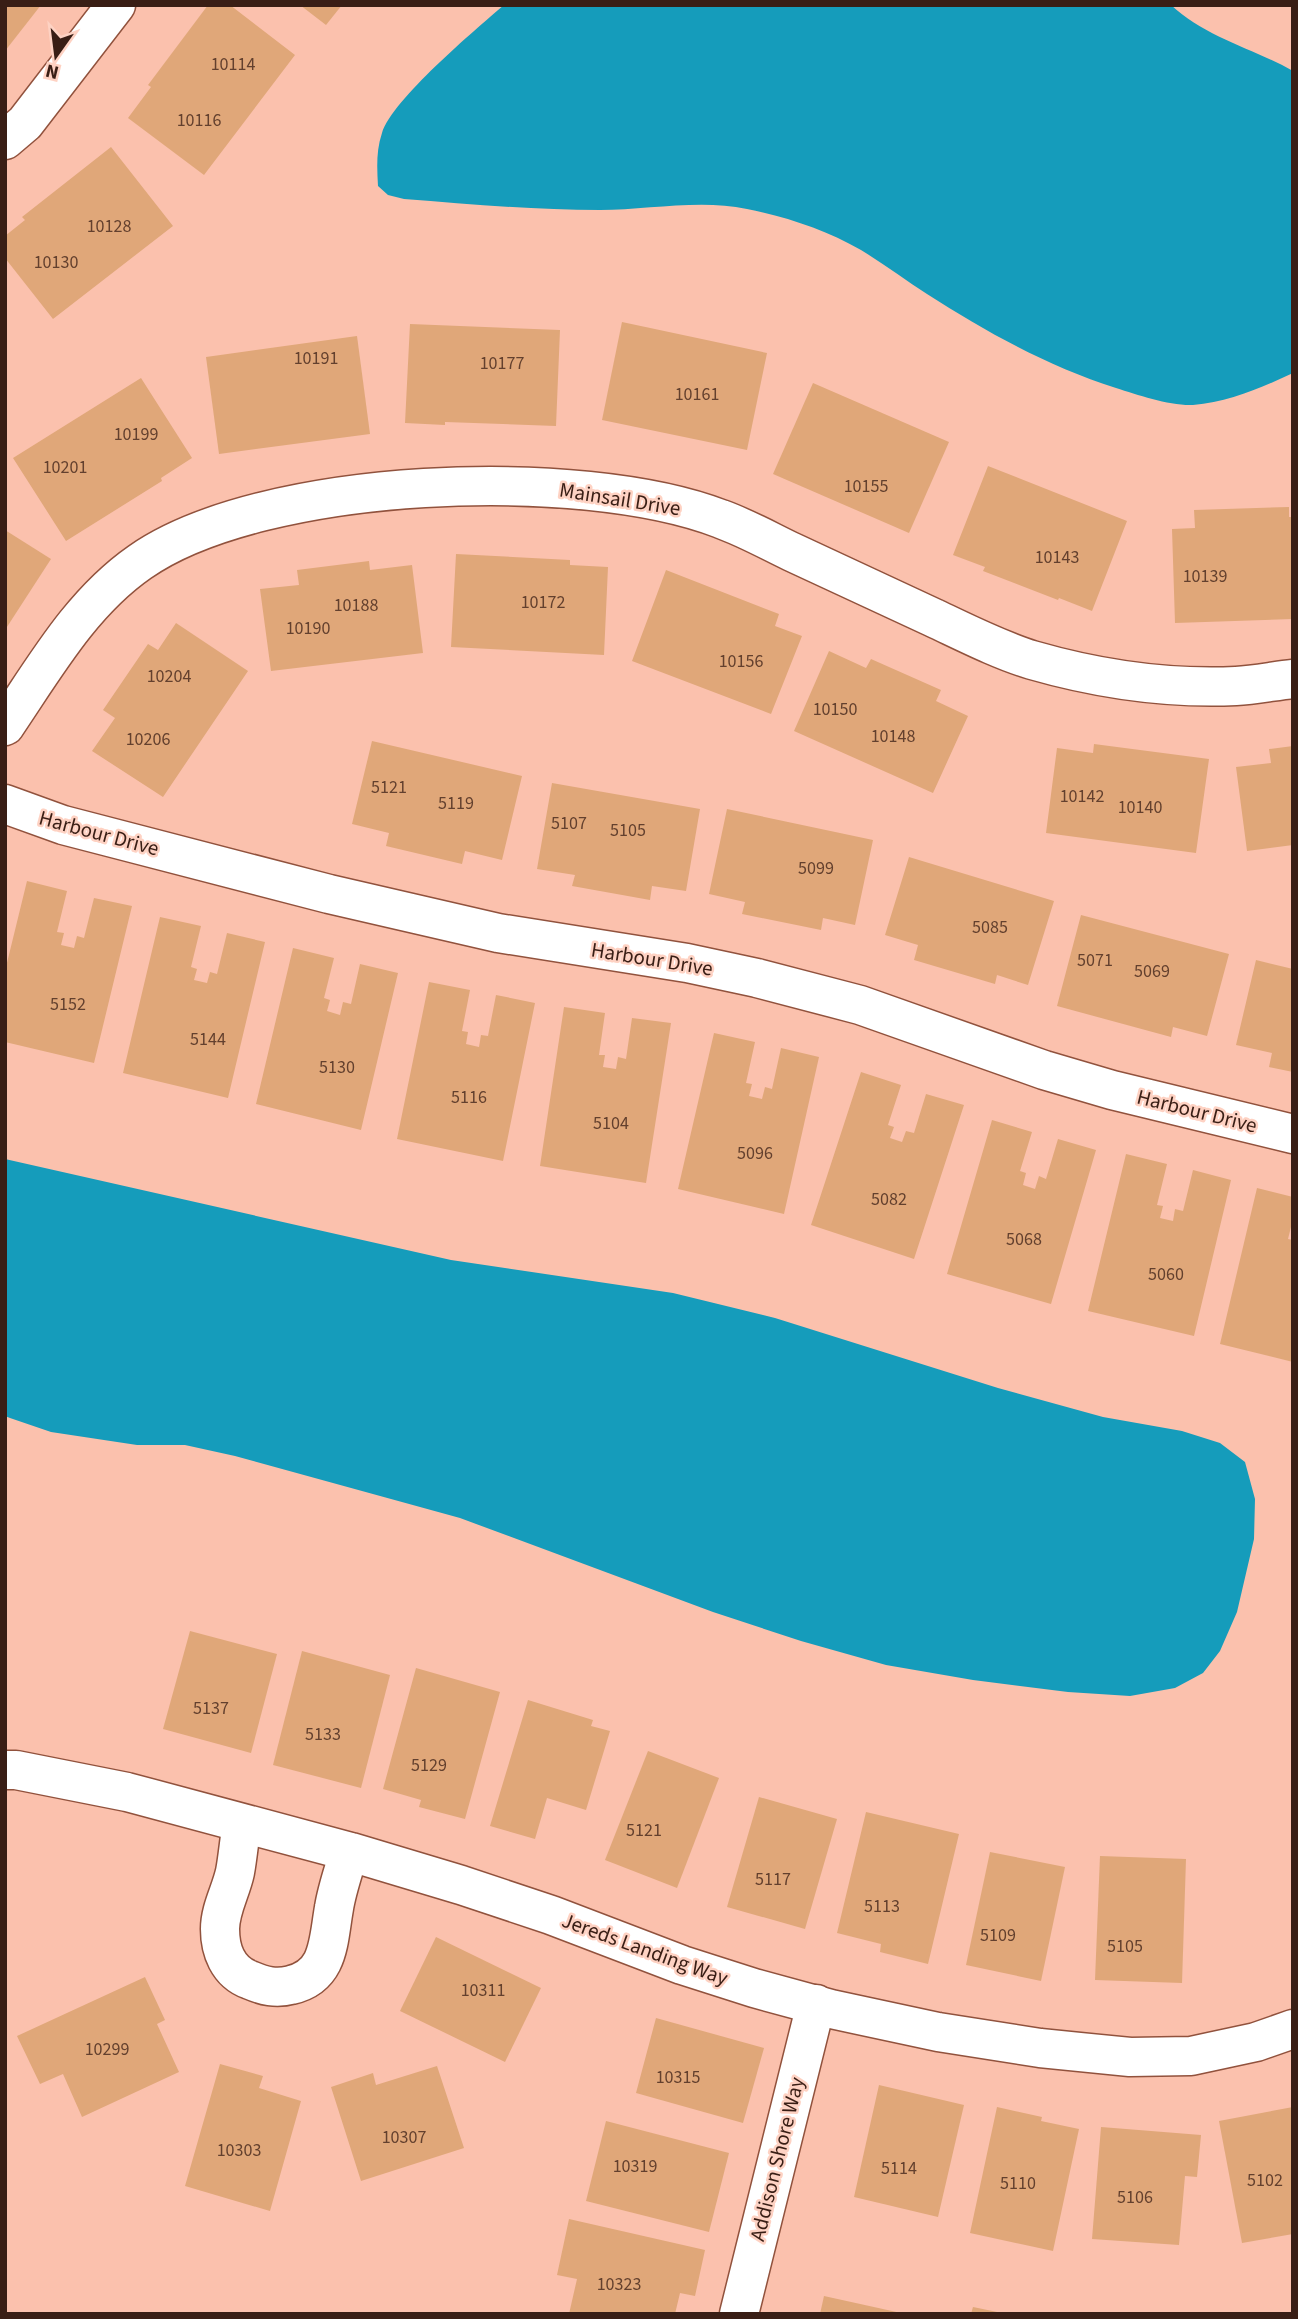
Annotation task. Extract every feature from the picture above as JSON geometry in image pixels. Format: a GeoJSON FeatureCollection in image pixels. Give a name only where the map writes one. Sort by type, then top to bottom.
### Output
{"type":"FeatureCollection","features":[{"type":"Feature","properties":{"kind":"street"},"geometry":{"type":"LineString","coordinates":[[5,140],[25,123],[116,5]]}},
{"type":"Feature","properties":{"kind":"street","name":"Mainsail Drive"},"geometry":{"type":"LineString","coordinates":[[5,726],[73,626],[108,586],[179,538],[237,518],[338,496],[439,487],[523,486],[611,494],[668,504],[720,518],[975,637],[1031,660],[1105,677],[1170,686],[1237,686],[1293,679]]}},
{"type":"Feature","properties":{"kind":"street","name":"Harbour Drive"},"geometry":{"type":"LineString","coordinates":[[5,804],[63,825],[329,894],[472,927],[572,946],[687,963],[808,991],[860,1005],[1044,1070],[1101,1087],[1293,1134]]}},
{"type":"Feature","properties":{"kind":"street","name":"Jereds Landing Way"},"geometry":{"type":"LineString","coordinates":[[5,1770],[28,1772],[127,1792],[349,1852],[551,1915],[682,1965],[816,2004],[938,2032],[1040,2048],[1130,2057],[1191,2056],[1256,2042],[1293,2029]]}},
{"type":"Feature","properties":{"kind":"street"},"geometry":{"type":"LineString","coordinates":[[242,1824],[234,1872],[220,1926],[222,1943],[231,1968],[244,1978],[264,1986],[280,1988],[310,1980],[323,1961],[334,1905],[349,1852]]}},
{"type":"Feature","properties":{"kind":"street","name":"Addison Shore Way"},"geometry":{"type":"LineString","coordinates":[[739,2314],[816,2004]]}},
{"type":"Feature","properties":{"kind":"water"},"geometry":{"type":"Polygon","coordinates":[[[504,5],[1171,5],[1199,26],[1293,71],[1293,373],[1219,401],[1193,405],[1174,404],[1134,394],[1066,370],[995,335],[861,250],[834,236],[791,220],[747,209],[692,205],[618,210],[551,209],[404,199],[388,195],[378,186],[377,166],[380,140],[389,119],[401,102],[436,66],[504,5]]]}},
{"type":"Feature","properties":{"kind":"water"},"geometry":{"type":"Polygon","coordinates":[[[5,1159],[451,1260],[673,1293],[775,1318],[998,1388],[1103,1417],[1182,1431],[1220,1443],[1245,1462],[1255,1499],[1254,1539],[1237,1612],[1220,1651],[1203,1673],[1175,1688],[1130,1696],[1068,1692],[973,1680],[886,1665],[801,1641],[713,1612],[460,1518],[235,1456],[185,1445],[137,1445],[51,1432],[10,1418],[5,1416],[5,1159]]]}},
{"type":"Feature","properties":{"kind":"building"},"geometry":{"type":"Polygon","coordinates":[[[5,5],[41,5],[5,51],[5,5]]]}},
{"type":"Feature","properties":{"kind":"building"},"geometry":{"type":"Polygon","coordinates":[[[208,5],[230,5],[295,55],[204,175],[128,118],[151,87],[148,85],[208,5]]]}},
{"type":"Feature","properties":{"kind":"building"},"geometry":{"type":"Polygon","coordinates":[[[300,5],[342,5],[326,25],[300,5]]]}},
{"type":"Feature","properties":{"kind":"building"},"geometry":{"type":"Polygon","coordinates":[[[111,147],[173,226],[53,319],[5,258],[5,236],[25,220],[22,217],[111,147]]]}},
{"type":"Feature","properties":{"kind":"building"},"geometry":{"type":"Polygon","coordinates":[[[622,322],[767,353],[747,450],[602,420],[622,322]]]}},
{"type":"Feature","properties":{"kind":"building"},"geometry":{"type":"Polygon","coordinates":[[[410,324],[560,330],[556,426],[405,423],[410,324]]]}},
{"type":"Feature","properties":{"kind":"building"},"geometry":{"type":"Polygon","coordinates":[[[357,336],[370,434],[219,454],[206,357],[357,336]]]}},
{"type":"Feature","properties":{"kind":"building"},"geometry":{"type":"Polygon","coordinates":[[[141,378],[192,458],[161,478],[162,481],[66,541],[13,458],[141,378]]]}},
{"type":"Feature","properties":{"kind":"building"},"geometry":{"type":"Polygon","coordinates":[[[813,383],[949,442],[909,533],[773,474],[813,383]]]}},
{"type":"Feature","properties":{"kind":"building"},"geometry":{"type":"Polygon","coordinates":[[[988,466],[1127,521],[1092,611],[983,571],[985,567],[953,555],[988,466]]]}},
{"type":"Feature","properties":{"kind":"building"},"geometry":{"type":"Polygon","coordinates":[[[1289,507],[1289,517],[1293,517],[1293,619],[1175,623],[1172,529],[1195,528],[1194,510],[1289,507]]]}},
{"type":"Feature","properties":{"kind":"building"},"geometry":{"type":"Polygon","coordinates":[[[5,530],[51,559],[5,630],[5,530]]]}},
{"type":"Feature","properties":{"kind":"building"},"geometry":{"type":"Polygon","coordinates":[[[456,554],[570,560],[570,565],[608,567],[604,655],[451,647],[456,554]]]}},
{"type":"Feature","properties":{"kind":"building"},"geometry":{"type":"Polygon","coordinates":[[[369,561],[370,570],[412,565],[423,653],[271,671],[260,589],[299,585],[297,570],[369,561]]]}},
{"type":"Feature","properties":{"kind":"building"},"geometry":{"type":"Polygon","coordinates":[[[666,570],[779,614],[775,626],[802,636],[771,714],[632,661],[666,570]]]}},
{"type":"Feature","properties":{"kind":"building"},"geometry":{"type":"Polygon","coordinates":[[[176,623],[248,671],[163,797],[92,751],[115,718],[103,710],[148,644],[158,650],[176,623]]]}},
{"type":"Feature","properties":{"kind":"building"},"geometry":{"type":"Polygon","coordinates":[[[829,651],[866,668],[871,659],[941,690],[936,701],[968,716],[933,793],[794,731],[829,651]]]}},
{"type":"Feature","properties":{"kind":"building"},"geometry":{"type":"Polygon","coordinates":[[[372,741],[522,776],[502,860],[465,851],[462,864],[386,846],[389,833],[352,824],[372,741]]]}},
{"type":"Feature","properties":{"kind":"building"},"geometry":{"type":"Polygon","coordinates":[[[1094,744],[1209,759],[1196,853],[1046,833],[1057,748],[1093,753],[1094,744]]]}},
{"type":"Feature","properties":{"kind":"building"},"geometry":{"type":"Polygon","coordinates":[[[1293,746],[1293,845],[1247,851],[1236,767],[1271,763],[1269,749],[1293,746]]]}},
{"type":"Feature","properties":{"kind":"building"},"geometry":{"type":"Polygon","coordinates":[[[552,783],[700,809],[686,891],[652,886],[650,900],[572,886],[575,875],[537,869],[552,783]]]}},
{"type":"Feature","properties":{"kind":"building"},"geometry":{"type":"Polygon","coordinates":[[[727,809],[873,840],[855,925],[823,918],[821,930],[742,914],[745,902],[709,894],[727,809]]]}},
{"type":"Feature","properties":{"kind":"building"},"geometry":{"type":"Polygon","coordinates":[[[909,857],[1054,901],[1028,985],[997,975],[995,984],[914,960],[918,945],[885,935],[909,857]]]}},
{"type":"Feature","properties":{"kind":"building"},"geometry":{"type":"Polygon","coordinates":[[[27,881],[67,891],[57,932],[64,933],[61,945],[74,948],[77,936],[84,938],[94,898],[132,906],[94,1063],[5,1042],[5,971],[27,881]]]}},
{"type":"Feature","properties":{"kind":"building"},"geometry":{"type":"Polygon","coordinates":[[[1081,915],[1229,954],[1207,1036],[1173,1027],[1171,1037],[1057,1006],[1081,915]]]}},
{"type":"Feature","properties":{"kind":"building"},"geometry":{"type":"Polygon","coordinates":[[[160,917],[201,926],[191,967],[197,969],[194,980],[207,983],[210,972],[217,974],[227,933],[265,942],[228,1098],[123,1073],[160,917]]]}},
{"type":"Feature","properties":{"kind":"building"},"geometry":{"type":"Polygon","coordinates":[[[293,948],[334,958],[324,998],[330,1000],[327,1011],[340,1015],[343,1002],[351,1004],[360,964],[398,973],[361,1130],[256,1104],[293,948]]]}},
{"type":"Feature","properties":{"kind":"building"},"geometry":{"type":"Polygon","coordinates":[[[1256,960],[1293,969],[1293,1072],[1269,1067],[1272,1053],[1236,1045],[1256,960]]]}},
{"type":"Feature","properties":{"kind":"building"},"geometry":{"type":"Polygon","coordinates":[[[429,982],[470,990],[462,1031],[468,1032],[466,1044],[479,1047],[481,1035],[488,1036],[496,995],[535,1003],[503,1161],[397,1139],[429,982]]]}},
{"type":"Feature","properties":{"kind":"building"},"geometry":{"type":"Polygon","coordinates":[[[564,1007],[605,1013],[599,1055],[605,1055],[603,1067],[616,1069],[618,1057],[626,1059],[632,1018],[671,1023],[646,1183],[540,1166],[564,1007]]]}},
{"type":"Feature","properties":{"kind":"building"},"geometry":{"type":"Polygon","coordinates":[[[714,1033],[755,1042],[746,1083],[752,1084],[749,1096],[762,1099],[765,1087],[772,1089],[781,1048],[819,1057],[784,1214],[678,1189],[714,1033]]]}},
{"type":"Feature","properties":{"kind":"building"},"geometry":{"type":"Polygon","coordinates":[[[861,1072],[901,1085],[888,1125],[894,1127],[890,1138],[902,1142],[906,1131],[914,1133],[926,1094],[964,1105],[914,1259],[811,1225],[861,1072]]]}},
{"type":"Feature","properties":{"kind":"building"},"geometry":{"type":"Polygon","coordinates":[[[992,1120],[1032,1132],[1020,1171],[1026,1173],[1023,1185],[1035,1189],[1039,1176],[1046,1179],[1058,1139],[1096,1150],[1051,1304],[947,1274],[992,1120]]]}},
{"type":"Feature","properties":{"kind":"building"},"geometry":{"type":"Polygon","coordinates":[[[1126,1154],[1167,1164],[1157,1205],[1163,1206],[1160,1218],[1173,1221],[1175,1209],[1183,1211],[1193,1170],[1231,1180],[1194,1336],[1088,1311],[1126,1154]]]}},
{"type":"Feature","properties":{"kind":"building"},"geometry":{"type":"Polygon","coordinates":[[[1257,1188],[1293,1197],[1293,1219],[1288,1239],[1293,1240],[1293,1362],[1220,1344],[1257,1188]]]}},
{"type":"Feature","properties":{"kind":"building"},"geometry":{"type":"Polygon","coordinates":[[[190,1631],[277,1654],[251,1753],[163,1729],[190,1631]]]}},
{"type":"Feature","properties":{"kind":"building"},"geometry":{"type":"Polygon","coordinates":[[[302,1651],[390,1675],[361,1788],[273,1765],[302,1651]]]}},
{"type":"Feature","properties":{"kind":"building"},"geometry":{"type":"Polygon","coordinates":[[[416,1668],[500,1692],[465,1819],[419,1807],[421,1800],[383,1789],[416,1668]]]}},
{"type":"Feature","properties":{"kind":"building"},"geometry":{"type":"Polygon","coordinates":[[[528,1700],[593,1720],[591,1726],[610,1731],[586,1810],[547,1798],[535,1839],[490,1826],[528,1700]]]}},
{"type":"Feature","properties":{"kind":"building"},"geometry":{"type":"Polygon","coordinates":[[[648,1751],[719,1778],[677,1888],[605,1860],[648,1751]]]}},
{"type":"Feature","properties":{"kind":"building"},"geometry":{"type":"Polygon","coordinates":[[[759,1797],[837,1819],[805,1929],[727,1907],[759,1797]]]}},
{"type":"Feature","properties":{"kind":"building"},"geometry":{"type":"Polygon","coordinates":[[[866,1812],[959,1834],[928,1964],[880,1952],[881,1944],[837,1933],[866,1812]]]}},
{"type":"Feature","properties":{"kind":"building"},"geometry":{"type":"Polygon","coordinates":[[[990,1852],[1065,1867],[1041,1981],[966,1965],[990,1852]]]}},
{"type":"Feature","properties":{"kind":"building"},"geometry":{"type":"Polygon","coordinates":[[[1100,1856],[1186,1859],[1182,1983],[1095,1980],[1100,1856]]]}},
{"type":"Feature","properties":{"kind":"building"},"geometry":{"type":"Polygon","coordinates":[[[436,1937],[541,1988],[505,2062],[400,2011],[436,1937]]]}},
{"type":"Feature","properties":{"kind":"building"},"geometry":{"type":"Polygon","coordinates":[[[145,1977],[165,2020],[157,2024],[179,2072],[82,2117],[63,2074],[40,2084],[17,2036],[145,1977]]]}},
{"type":"Feature","properties":{"kind":"building"},"geometry":{"type":"Polygon","coordinates":[[[656,2018],[764,2048],[743,2123],[636,2093],[656,2018]]]}},
{"type":"Feature","properties":{"kind":"building"},"geometry":{"type":"Polygon","coordinates":[[[220,2064],[263,2076],[259,2088],[301,2101],[270,2211],[185,2186],[220,2064]]]}},
{"type":"Feature","properties":{"kind":"building"},"geometry":{"type":"Polygon","coordinates":[[[437,2066],[464,2148],[361,2181],[331,2087],[373,2073],[376,2085],[437,2066]]]}},
{"type":"Feature","properties":{"kind":"building"},"geometry":{"type":"Polygon","coordinates":[[[879,2085],[964,2105],[938,2217],[854,2197],[879,2085]]]}},
{"type":"Feature","properties":{"kind":"building"},"geometry":{"type":"Polygon","coordinates":[[[997,2107],[1042,2117],[1041,2121],[1079,2129],[1053,2251],[970,2233],[997,2107]]]}},
{"type":"Feature","properties":{"kind":"building"},"geometry":{"type":"Polygon","coordinates":[[[1293,2107],[1293,2234],[1242,2243],[1219,2121],[1293,2107]]]}},
{"type":"Feature","properties":{"kind":"building"},"geometry":{"type":"Polygon","coordinates":[[[606,2121],[729,2153],[709,2232],[586,2201],[606,2121]]]}},
{"type":"Feature","properties":{"kind":"building"},"geometry":{"type":"Polygon","coordinates":[[[1101,2127],[1201,2135],[1197,2177],[1185,2176],[1179,2245],[1092,2239],[1101,2127]]]}},
{"type":"Feature","properties":{"kind":"building"},"geometry":{"type":"Polygon","coordinates":[[[569,2219],[705,2250],[695,2296],[680,2293],[675,2314],[569,2314],[577,2279],[557,2275],[569,2219]]]}},
{"type":"Feature","properties":{"kind":"building"},"geometry":{"type":"Polygon","coordinates":[[[824,2296],[901,2313],[901,2314],[820,2314],[824,2296]]]}},
{"type":"Feature","properties":{"kind":"building"},"geometry":{"type":"Polygon","coordinates":[[[973,2307],[1002,2313],[1002,2314],[971,2314],[973,2307]]]}}]}
